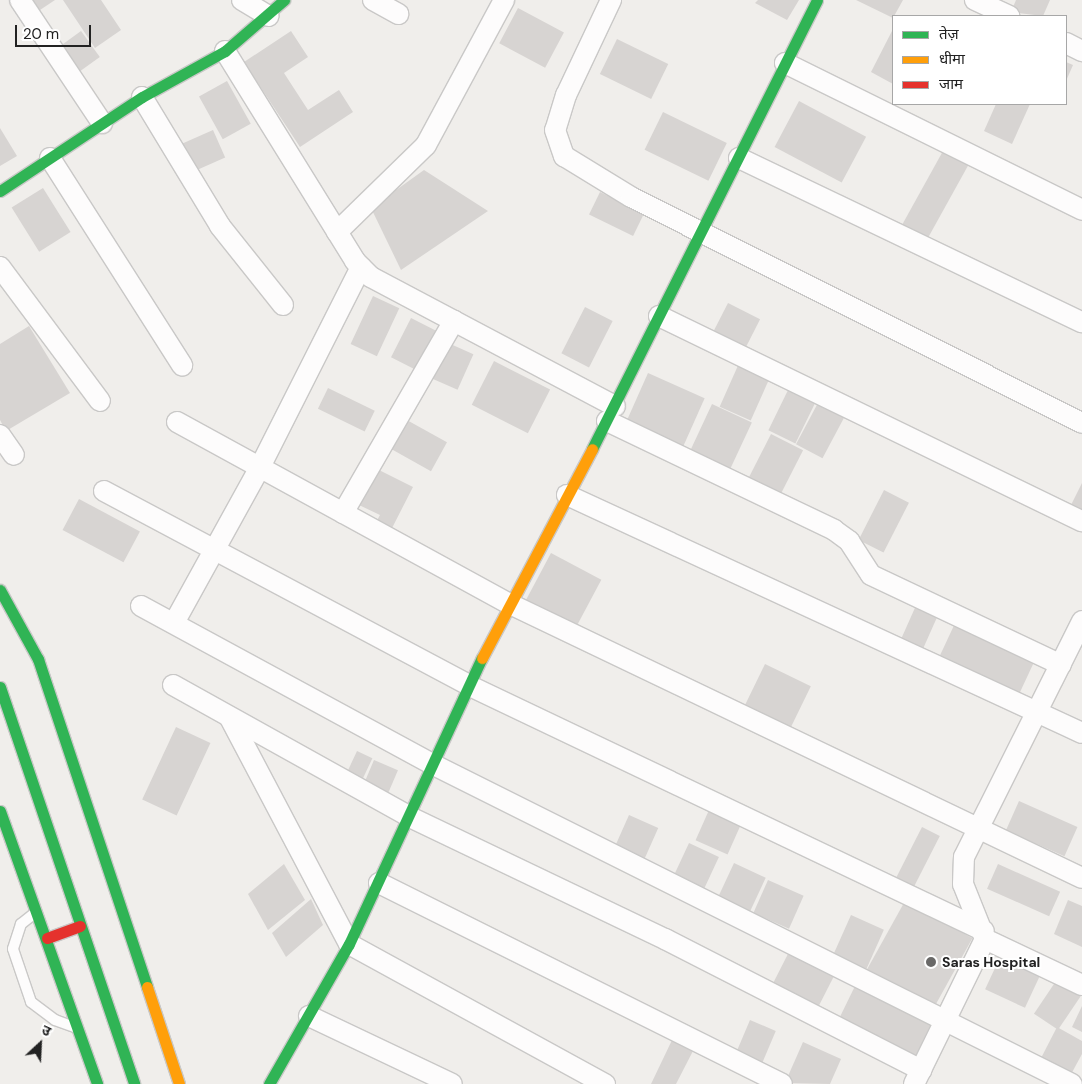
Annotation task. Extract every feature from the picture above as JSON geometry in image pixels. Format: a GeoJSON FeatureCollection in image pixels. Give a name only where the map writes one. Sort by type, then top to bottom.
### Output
{"type":"FeatureCollection","features":[{"type":"Feature","properties":{"kind":"street"},"geometry":{"type":"LineString","coordinates":[[20,0],[102,123]]}},
{"type":"Feature","properties":{"kind":"street"},"geometry":{"type":"LineString","coordinates":[[242,0],[269,16]]}},
{"type":"Feature","properties":{"kind":"street"},"geometry":{"type":"LineString","coordinates":[[0,192],[142,97],[225,51],[269,16],[284,0]]}},
{"type":"Feature","properties":{"kind":"street"},"geometry":{"type":"LineString","coordinates":[[373,0],[398,14]]}},
{"type":"Feature","properties":{"kind":"street"},"geometry":{"type":"LineString","coordinates":[[337,232],[426,145],[504,0]]}},
{"type":"Feature","properties":{"kind":"street"},"geometry":{"type":"LineString","coordinates":[[611,0],[566,95],[554,130],[558,147],[564,156],[631,197],[1082,423]]}},
{"type":"Feature","properties":{"kind":"street"},"geometry":{"type":"LineString","coordinates":[[269,1084],[349,944],[410,817],[508,603],[611,413],[703,232],[817,0]]}},
{"type":"Feature","properties":{"kind":"street"},"geometry":{"type":"LineString","coordinates":[[975,0],[1007,15]]}},
{"type":"Feature","properties":{"kind":"street"},"geometry":{"type":"LineString","coordinates":[[1067,44],[1082,51]]}},
{"type":"Feature","properties":{"kind":"street"},"geometry":{"type":"LineString","coordinates":[[225,51],[337,232],[361,267],[371,277],[454,321],[611,413],[834,530],[849,541],[871,575],[1060,665]]}},
{"type":"Feature","properties":{"kind":"street"},"geometry":{"type":"LineString","coordinates":[[785,63],[1082,210]]}},
{"type":"Feature","properties":{"kind":"street"},"geometry":{"type":"LineString","coordinates":[[142,97],[220,226],[283,305]]}},
{"type":"Feature","properties":{"kind":"street"},"geometry":{"type":"LineString","coordinates":[[50,158],[182,365]]}},
{"type":"Feature","properties":{"kind":"street"},"geometry":{"type":"LineString","coordinates":[[739,158],[1082,322]]}},
{"type":"Feature","properties":{"kind":"street"},"geometry":{"type":"LineString","coordinates":[[0,267],[100,401]]}},
{"type":"Feature","properties":{"kind":"street"},"geometry":{"type":"LineString","coordinates":[[174,623],[215,546],[260,469],[361,267]]}},
{"type":"Feature","properties":{"kind":"street"},"geometry":{"type":"LineString","coordinates":[[659,316],[1082,521]]}},
{"type":"Feature","properties":{"kind":"street"},"geometry":{"type":"LineString","coordinates":[[343,514],[454,321]]}},
{"type":"Feature","properties":{"kind":"street"},"geometry":{"type":"LineString","coordinates":[[177,422],[508,603],[1082,878]]}},
{"type":"Feature","properties":{"kind":"street"},"geometry":{"type":"LineString","coordinates":[[0,435],[14,455]]}},
{"type":"Feature","properties":{"kind":"street"},"geometry":{"type":"LineString","coordinates":[[104,491],[215,546],[470,686],[984,935],[1082,985]]}},
{"type":"Feature","properties":{"kind":"street"},"geometry":{"type":"LineString","coordinates":[[567,495],[1082,733]]}},
{"type":"Feature","properties":{"kind":"street"},"geometry":{"type":"LineString","coordinates":[[0,590],[38,659],[179,1084]]}},
{"type":"Feature","properties":{"kind":"street"},"geometry":{"type":"LineString","coordinates":[[141,606],[434,765],[943,1024],[1072,1084]]}},
{"type":"Feature","properties":{"kind":"street"},"geometry":{"type":"LineString","coordinates":[[173,685],[410,817],[917,1077],[984,935],[961,873],[980,828],[1082,621]]}},
{"type":"Feature","properties":{"kind":"street"},"geometry":{"type":"LineString","coordinates":[[0,688],[134,1084]]}},
{"type":"Feature","properties":{"kind":"street"},"geometry":{"type":"LineString","coordinates":[[230,718],[349,944],[605,1084]]}},
{"type":"Feature","properties":{"kind":"street"},"geometry":{"type":"LineString","coordinates":[[0,811],[47,938],[97,1084]]}},
{"type":"Feature","properties":{"kind":"street"},"geometry":{"type":"LineString","coordinates":[[379,883],[782,1084]]}},
{"type":"Feature","properties":{"kind":"street"},"geometry":{"type":"LineString","coordinates":[[47,938],[80,926]]}},
{"type":"Feature","properties":{"kind":"street"},"geometry":{"type":"LineString","coordinates":[[309,1016],[452,1084]]}},
{"type":"Feature","properties":{"kind":"lane"},"geometry":{"type":"LineString","coordinates":[[37,911],[22,924],[14,949],[31,1002],[55,1020],[77,1027]]}},
{"type":"Feature","properties":{"kind":"building"},"geometry":{"type":"Polygon","coordinates":[[[25,0],[55,0],[34,14],[25,0]]]}},
{"type":"Feature","properties":{"kind":"building"},"geometry":{"type":"Polygon","coordinates":[[[63,0],[101,0],[121,30],[95,48],[63,0]]]}},
{"type":"Feature","properties":{"kind":"building"},"geometry":{"type":"Polygon","coordinates":[[[758,0],[799,0],[787,20],[755,3],[758,0]]]}},
{"type":"Feature","properties":{"kind":"building"},"geometry":{"type":"Polygon","coordinates":[[[856,0],[903,0],[892,18],[856,0]]]}},
{"type":"Feature","properties":{"kind":"building"},"geometry":{"type":"Polygon","coordinates":[[[1016,0],[1050,0],[1043,15],[1011,12],[1016,0]]]}},
{"type":"Feature","properties":{"kind":"building"},"geometry":{"type":"Polygon","coordinates":[[[518,8],[564,32],[545,68],[499,43],[518,8]]]}},
{"type":"Feature","properties":{"kind":"building"},"geometry":{"type":"Polygon","coordinates":[[[81,31],[100,57],[75,75],[56,49],[81,31]]]}},
{"type":"Feature","properties":{"kind":"building"},"geometry":{"type":"Polygon","coordinates":[[[291,31],[308,57],[284,73],[308,110],[339,90],[353,112],[300,147],[244,62],[291,31]]]}},
{"type":"Feature","properties":{"kind":"building"},"geometry":{"type":"Polygon","coordinates":[[[892,31],[892,83],[871,72],[892,31]]]}},
{"type":"Feature","properties":{"kind":"building"},"geometry":{"type":"Polygon","coordinates":[[[617,39],[668,64],[651,99],[600,74],[617,39]]]}},
{"type":"Feature","properties":{"kind":"building"},"geometry":{"type":"Polygon","coordinates":[[[1067,62],[1073,65],[1067,79],[1067,62]]]}},
{"type":"Feature","properties":{"kind":"building"},"geometry":{"type":"Polygon","coordinates":[[[227,81],[251,124],[223,139],[199,97],[227,81]]]}},
{"type":"Feature","properties":{"kind":"building"},"geometry":{"type":"Polygon","coordinates":[[[799,101],[866,137],[842,183],[775,147],[799,101]]]}},
{"type":"Feature","properties":{"kind":"building"},"geometry":{"type":"Polygon","coordinates":[[[996,105],[1030,105],[1012,144],[984,131],[996,105]]]}},
{"type":"Feature","properties":{"kind":"building"},"geometry":{"type":"Polygon","coordinates":[[[663,112],[727,143],[708,181],[645,150],[663,112]]]}},
{"type":"Feature","properties":{"kind":"building"},"geometry":{"type":"Polygon","coordinates":[[[0,128],[17,156],[0,166],[0,128]]]}},
{"type":"Feature","properties":{"kind":"building"},"geometry":{"type":"Polygon","coordinates":[[[213,130],[225,157],[190,173],[177,146],[213,130]]]}},
{"type":"Feature","properties":{"kind":"building"},"geometry":{"type":"Polygon","coordinates":[[[943,151],[968,165],[926,242],[900,228],[943,151]]]}},
{"type":"Feature","properties":{"kind":"building"},"geometry":{"type":"Polygon","coordinates":[[[424,170],[488,211],[401,270],[371,208],[424,170]]]}},
{"type":"Feature","properties":{"kind":"building"},"geometry":{"type":"Polygon","coordinates":[[[43,188],[71,232],[39,252],[12,208],[43,188]]]}},
{"type":"Feature","properties":{"kind":"building"},"geometry":{"type":"Polygon","coordinates":[[[600,192],[644,213],[633,236],[589,214],[600,192]]]}},
{"type":"Feature","properties":{"kind":"building"},"geometry":{"type":"Polygon","coordinates":[[[373,296],[399,308],[377,356],[351,344],[373,296]]]}},
{"type":"Feature","properties":{"kind":"building"},"geometry":{"type":"Polygon","coordinates":[[[728,303],[760,319],[746,347],[714,331],[728,303]]]}},
{"type":"Feature","properties":{"kind":"building"},"geometry":{"type":"Polygon","coordinates":[[[585,307],[613,321],[589,367],[561,353],[585,307]]]}},
{"type":"Feature","properties":{"kind":"building"},"geometry":{"type":"Polygon","coordinates":[[[411,318],[439,332],[419,371],[391,357],[411,318]]]}},
{"type":"Feature","properties":{"kind":"building"},"geometry":{"type":"Polygon","coordinates":[[[29,326],[70,393],[6,431],[0,420],[0,344],[29,326]]]}},
{"type":"Feature","properties":{"kind":"building"},"geometry":{"type":"Polygon","coordinates":[[[446,342],[473,354],[458,390],[430,378],[446,342]]]}},
{"type":"Feature","properties":{"kind":"building"},"geometry":{"type":"Polygon","coordinates":[[[494,361],[550,390],[528,433],[472,405],[494,361]]]}},
{"type":"Feature","properties":{"kind":"building"},"geometry":{"type":"Polygon","coordinates":[[[740,361],[771,375],[751,421],[720,407],[740,361]]]}},
{"type":"Feature","properties":{"kind":"building"},"geometry":{"type":"Polygon","coordinates":[[[648,373],[705,398],[681,451],[624,426],[648,373]]]}},
{"type":"Feature","properties":{"kind":"building"},"geometry":{"type":"Polygon","coordinates":[[[328,388],[375,411],[365,431],[318,409],[328,388]]]}},
{"type":"Feature","properties":{"kind":"building"},"geometry":{"type":"Polygon","coordinates":[[[789,388],[816,401],[795,443],[768,430],[789,388]]]}},
{"type":"Feature","properties":{"kind":"building"},"geometry":{"type":"Polygon","coordinates":[[[819,401],[845,415],[822,458],[796,444],[819,401]]]}},
{"type":"Feature","properties":{"kind":"building"},"geometry":{"type":"Polygon","coordinates":[[[712,404],[752,423],[728,473],[688,455],[712,404]]]}},
{"type":"Feature","properties":{"kind":"building"},"geometry":{"type":"Polygon","coordinates":[[[405,419],[447,442],[431,471],[389,448],[405,419]]]}},
{"type":"Feature","properties":{"kind":"building"},"geometry":{"type":"Polygon","coordinates":[[[771,434],[803,450],[778,499],[746,483],[771,434]]]}},
{"type":"Feature","properties":{"kind":"building"},"geometry":{"type":"Polygon","coordinates":[[[377,469],[413,487],[390,532],[375,524],[380,515],[359,505],[377,469]]]}},
{"type":"Feature","properties":{"kind":"building"},"geometry":{"type":"Polygon","coordinates":[[[1082,483],[1082,513],[1070,507],[1082,483]]]}},
{"type":"Feature","properties":{"kind":"building"},"geometry":{"type":"Polygon","coordinates":[[[884,490],[909,503],[884,553],[859,540],[884,490]]]}},
{"type":"Feature","properties":{"kind":"building"},"geometry":{"type":"Polygon","coordinates":[[[79,499],[140,531],[123,562],[63,530],[79,499]]]}},
{"type":"Feature","properties":{"kind":"building"},"geometry":{"type":"Polygon","coordinates":[[[551,553],[601,580],[576,627],[526,600],[551,553]]]}},
{"type":"Feature","properties":{"kind":"building"},"geometry":{"type":"Polygon","coordinates":[[[918,601],[940,611],[920,656],[898,647],[918,601]]]}},
{"type":"Feature","properties":{"kind":"building"},"geometry":{"type":"Polygon","coordinates":[[[957,619],[1037,656],[1016,702],[936,664],[957,619]]]}},
{"type":"Feature","properties":{"kind":"building"},"geometry":{"type":"Polygon","coordinates":[[[765,664],[811,686],[789,731],[743,709],[765,664]]]}},
{"type":"Feature","properties":{"kind":"building"},"geometry":{"type":"Polygon","coordinates":[[[176,727],[210,743],[177,816],[142,800],[176,727]]]}},
{"type":"Feature","properties":{"kind":"building"},"geometry":{"type":"Polygon","coordinates":[[[357,751],[372,758],[360,785],[344,778],[357,751]]]}},
{"type":"Feature","properties":{"kind":"building"},"geometry":{"type":"Polygon","coordinates":[[[374,760],[398,770],[387,797],[363,787],[374,760]]]}},
{"type":"Feature","properties":{"kind":"building"},"geometry":{"type":"Polygon","coordinates":[[[1019,801],[1077,827],[1064,856],[1006,830],[1019,801]]]}},
{"type":"Feature","properties":{"kind":"building"},"geometry":{"type":"Polygon","coordinates":[[[709,810],[741,824],[728,854],[696,840],[709,810]]]}},
{"type":"Feature","properties":{"kind":"building"},"geometry":{"type":"Polygon","coordinates":[[[629,815],[658,828],[644,860],[615,847],[629,815]]]}},
{"type":"Feature","properties":{"kind":"building"},"geometry":{"type":"Polygon","coordinates":[[[922,827],[940,836],[912,891],[894,882],[922,827]]]}},
{"type":"Feature","properties":{"kind":"building"},"geometry":{"type":"Polygon","coordinates":[[[689,843],[719,857],[703,891],[673,877],[689,843]]]}},
{"type":"Feature","properties":{"kind":"building"},"geometry":{"type":"Polygon","coordinates":[[[734,863],[766,878],[750,912],[718,897],[734,863]]]}},
{"type":"Feature","properties":{"kind":"building"},"geometry":{"type":"Polygon","coordinates":[[[284,864],[305,900],[268,930],[248,894],[284,864]]]}},
{"type":"Feature","properties":{"kind":"building"},"geometry":{"type":"Polygon","coordinates":[[[998,864],[1060,892],[1049,916],[987,889],[998,864]]]}},
{"type":"Feature","properties":{"kind":"building"},"geometry":{"type":"Polygon","coordinates":[[[768,880],[804,896],[789,929],[753,913],[768,880]]]}},
{"type":"Feature","properties":{"kind":"building"},"geometry":{"type":"Polygon","coordinates":[[[311,899],[323,925],[286,957],[272,933],[311,899]]]}},
{"type":"Feature","properties":{"kind":"building"},"geometry":{"type":"Polygon","coordinates":[[[1068,900],[1082,906],[1082,947],[1054,934],[1068,900]]]}},
{"type":"Feature","properties":{"kind":"building"},"geometry":{"type":"Polygon","coordinates":[[[905,901],[972,938],[934,1007],[867,970],[905,901]]]}},
{"type":"Feature","properties":{"kind":"building"},"geometry":{"type":"Polygon","coordinates":[[[851,915],[884,930],[866,969],[834,954],[851,915]]]}},
{"type":"Feature","properties":{"kind":"building"},"geometry":{"type":"Polygon","coordinates":[[[791,948],[836,971],[816,1012],[770,989],[791,948]]]}},
{"type":"Feature","properties":{"kind":"building"},"geometry":{"type":"Polygon","coordinates":[[[1002,953],[1042,972],[1025,1008],[985,989],[1002,953]]]}},
{"type":"Feature","properties":{"kind":"building"},"geometry":{"type":"Polygon","coordinates":[[[1058,978],[1082,994],[1058,1030],[1034,1014],[1058,978]]]}},
{"type":"Feature","properties":{"kind":"building"},"geometry":{"type":"Polygon","coordinates":[[[856,984],[932,1021],[913,1062],[836,1024],[856,984]]]}},
{"type":"Feature","properties":{"kind":"building"},"geometry":{"type":"Polygon","coordinates":[[[1082,1006],[1082,1032],[1072,1027],[1082,1006]]]}},
{"type":"Feature","properties":{"kind":"building"},"geometry":{"type":"Polygon","coordinates":[[[750,1020],[776,1031],[761,1066],[735,1055],[750,1020]]]}},
{"type":"Feature","properties":{"kind":"building"},"geometry":{"type":"Polygon","coordinates":[[[1057,1027],[1082,1041],[1082,1054],[1069,1078],[1039,1062],[1057,1027]]]}},
{"type":"Feature","properties":{"kind":"building"},"geometry":{"type":"Polygon","coordinates":[[[673,1038],[694,1049],[676,1084],[651,1084],[673,1038]]]}},
{"type":"Feature","properties":{"kind":"building"},"geometry":{"type":"Polygon","coordinates":[[[803,1042],[841,1059],[830,1084],[785,1083],[803,1042]]]}},
{"type":"Feature","properties":{"kind":"traffic: fast"},"geometry":{"type":"LineString","coordinates":[[0,191],[142,97],[225,51],[284,0]]}},
{"type":"Feature","properties":{"kind":"traffic: fast"},"geometry":{"type":"LineString","coordinates":[[592,449],[817,0]]}},
{"type":"Feature","properties":{"kind":"traffic: fast"},"geometry":{"type":"LineString","coordinates":[[0,590],[38,659],[147,987]]}},
{"type":"Feature","properties":{"kind":"traffic: fast"},"geometry":{"type":"LineString","coordinates":[[269,1084],[349,944],[482,658]]}},
{"type":"Feature","properties":{"kind":"traffic: fast"},"geometry":{"type":"LineString","coordinates":[[0,687],[134,1084]]}},
{"type":"Feature","properties":{"kind":"traffic: fast"},"geometry":{"type":"LineString","coordinates":[[0,811],[97,1084]]}},
{"type":"Feature","properties":{"kind":"traffic: slow"},"geometry":{"type":"LineString","coordinates":[[482,658],[592,449]]}},
{"type":"Feature","properties":{"kind":"traffic: slow"},"geometry":{"type":"LineString","coordinates":[[147,987],[179,1084]]}},
{"type":"Feature","properties":{"kind":"traffic: jam"},"geometry":{"type":"LineString","coordinates":[[47,938],[80,926]]}},
{"type":"Feature","properties":{"kind":"place","name":"Saras Hospital"},"geometry":{"type":"Point","coordinates":[931,962]}}]}
